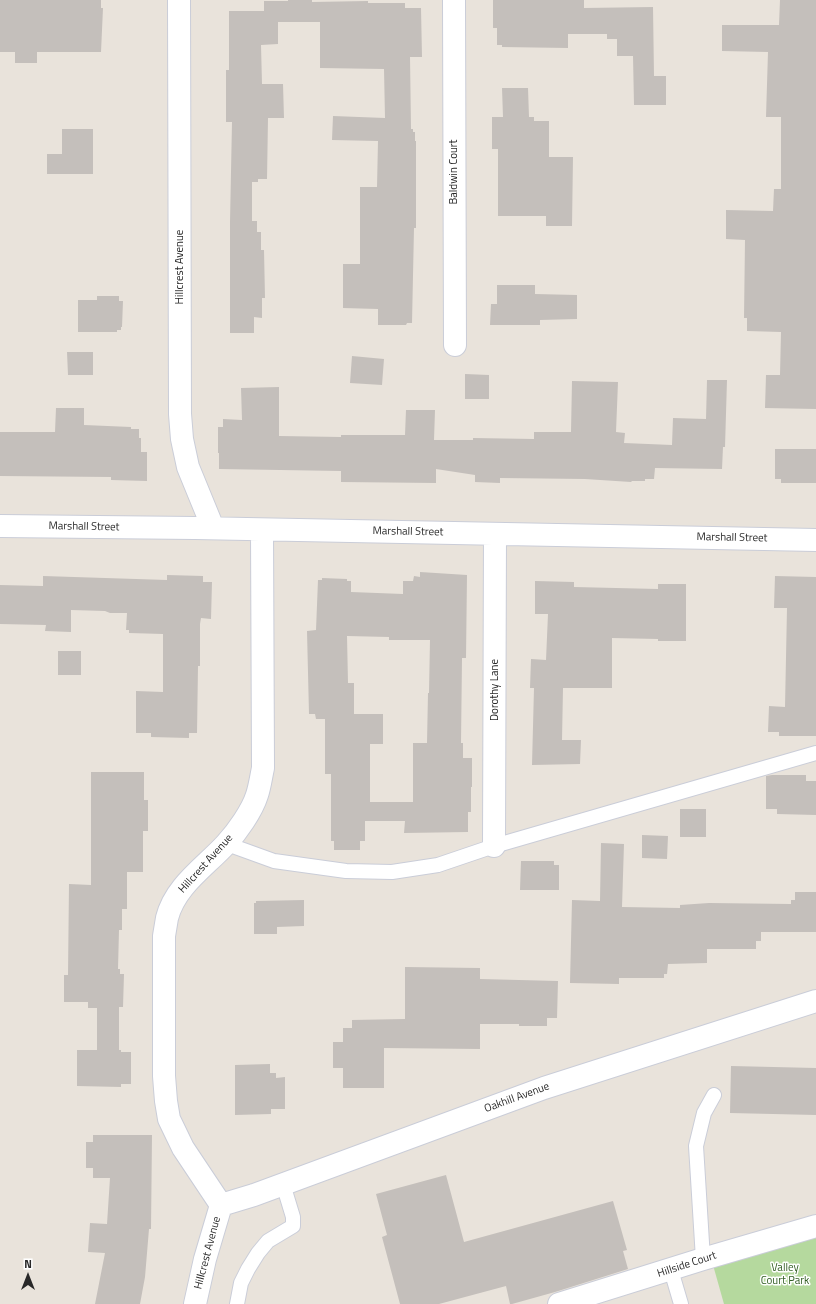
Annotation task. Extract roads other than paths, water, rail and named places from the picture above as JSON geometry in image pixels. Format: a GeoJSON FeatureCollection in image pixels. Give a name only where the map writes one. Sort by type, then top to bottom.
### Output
{"type":"FeatureCollection","features":[{"type":"Feature","properties":{"kind":"street","name":"Hillcrest Avenue"},"geometry":{"type":"LineString","coordinates":[[180,0],[181,426],[182,439],[188,467],[213,528]]}},
{"type":"Feature","properties":{"kind":"street","name":"Baldwin Court"},"geometry":{"type":"LineString","coordinates":[[454,0],[455,345]]}},
{"type":"Feature","properties":{"kind":"street","name":"Marshall Street"},"geometry":{"type":"LineString","coordinates":[[0,526],[213,528],[816,540]]}},
{"type":"Feature","properties":{"kind":"street","name":"Hillcrest Avenue"},"geometry":{"type":"LineString","coordinates":[[195,1304],[205,1259],[221,1205],[183,1148],[169,1119],[164,1076],[163,956],[166,923],[172,905],[178,894],[193,876],[227,844],[248,815],[257,796],[263,768],[264,628],[262,530]]}},
{"type":"Feature","properties":{"kind":"street","name":"Dorothy Lane"},"geometry":{"type":"LineString","coordinates":[[494,846],[495,534]]}},
{"type":"Feature","properties":{"kind":"street","name":"Oakhill Avenue"},"geometry":{"type":"LineString","coordinates":[[221,1205],[283,1184],[544,1088],[816,1001]]}},
{"type":"Feature","properties":{"kind":"street","name":"Hillside Court"},"geometry":{"type":"LineString","coordinates":[[559,1304],[703,1259],[816,1226]]}},
{"type":"Feature","properties":{"kind":"lane"},"geometry":{"type":"LineString","coordinates":[[227,844],[274,861],[346,871],[392,872],[438,865],[494,846],[816,753]]}},
{"type":"Feature","properties":{"kind":"lane"},"geometry":{"type":"LineString","coordinates":[[703,1259],[696,1146],[704,1113],[714,1095]]}},
{"type":"Feature","properties":{"kind":"lane"},"geometry":{"type":"LineString","coordinates":[[237,1304],[241,1283],[258,1253],[268,1241],[294,1226],[283,1184]]}},
{"type":"Feature","properties":{"kind":"lane"},"geometry":{"type":"LineString","coordinates":[[671,1270],[681,1304]]}},
{"type":"Feature","properties":{"kind":"park label","name":"Valley Court Park"},"geometry":{"type":"Point","coordinates":[785,1274]}}]}
